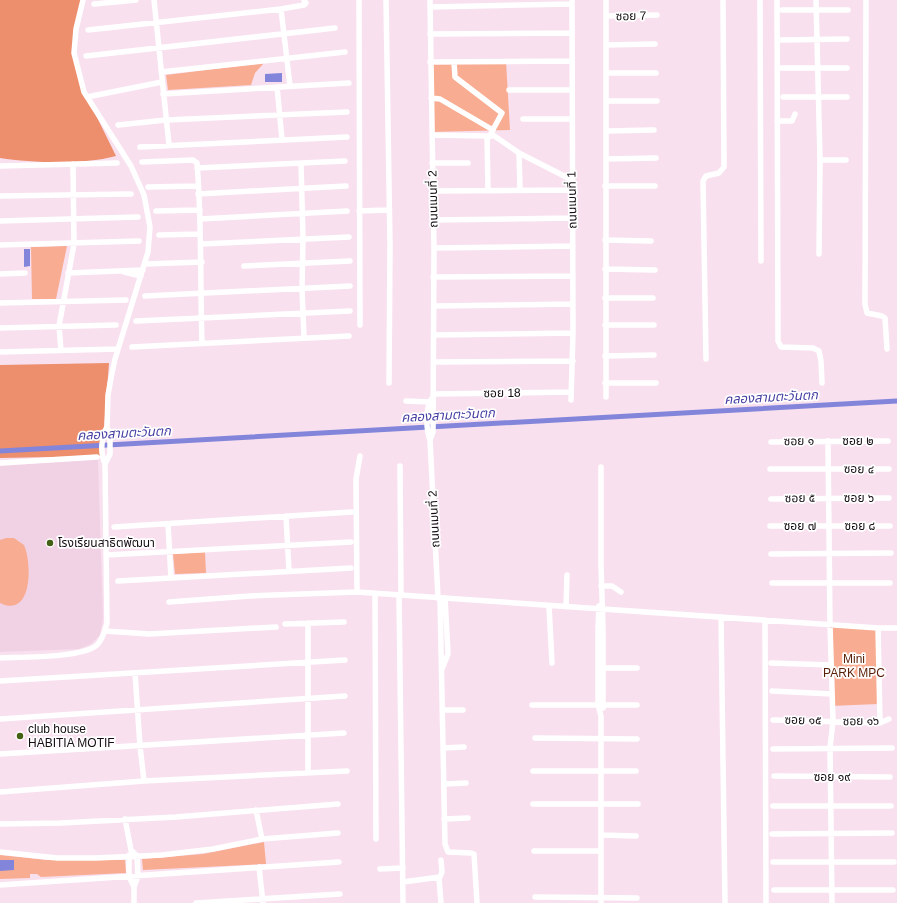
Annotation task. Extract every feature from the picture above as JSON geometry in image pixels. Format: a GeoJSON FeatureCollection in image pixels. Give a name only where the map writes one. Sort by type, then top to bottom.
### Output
{"type":"FeatureCollection","features":[{"type":"Feature","properties":{"kind":"street"},"geometry":{"type":"LineString","coordinates":[[0,658],[82,653],[97,645],[105,631],[107,623],[105,464],[110,454],[107,433],[108,395],[118,349],[148,252],[150,227],[144,195],[131,166],[84,92],[74,53],[76,29],[83,0]]}},
{"type":"Feature","properties":{"kind":"street"},"geometry":{"type":"LineString","coordinates":[[94,4],[136,0]]}},
{"type":"Feature","properties":{"kind":"street"},"geometry":{"type":"LineString","coordinates":[[154,0],[169,145]]}},
{"type":"Feature","properties":{"kind":"street"},"geometry":{"type":"LineString","coordinates":[[88,30],[281,9],[304,5],[306,3],[304,0]]}},
{"type":"Feature","properties":{"kind":"street"},"geometry":{"type":"LineString","coordinates":[[359,0],[360,325]]}},
{"type":"Feature","properties":{"kind":"street"},"geometry":{"type":"LineString","coordinates":[[386,0],[388,210],[390,245],[389,383]]}},
{"type":"Feature","properties":{"kind":"street","name":"ถนนเมนที่ 2"},"geometry":{"type":"LineString","coordinates":[[430,0],[434,248],[434,362],[430,440],[441,598],[448,654],[441,671],[442,710]]}},
{"type":"Feature","properties":{"kind":"street"},"geometry":{"type":"LineString","coordinates":[[606,0],[606,397]]}},
{"type":"Feature","properties":{"kind":"street"},"geometry":{"type":"LineString","coordinates":[[706,359],[703,181],[706,176],[719,173],[724,167],[723,0]]}},
{"type":"Feature","properties":{"kind":"street"},"geometry":{"type":"LineString","coordinates":[[760,0],[761,261]]}},
{"type":"Feature","properties":{"kind":"street"},"geometry":{"type":"LineString","coordinates":[[777,0],[778,341],[781,347],[813,348],[819,351],[822,361],[822,383]]}},
{"type":"Feature","properties":{"kind":"street"},"geometry":{"type":"LineString","coordinates":[[816,0],[820,160],[819,254]]}},
{"type":"Feature","properties":{"kind":"street"},"geometry":{"type":"LineString","coordinates":[[866,0],[865,304],[867,313],[885,318],[887,349]]}},
{"type":"Feature","properties":{"kind":"street"},"geometry":{"type":"LineString","coordinates":[[430,6],[572,2]]}},
{"type":"Feature","properties":{"kind":"street","name":"ถนนเมนที่ 1"},"geometry":{"type":"LineString","coordinates":[[571,400],[573,361],[572,2]]}},
{"type":"Feature","properties":{"kind":"street"},"geometry":{"type":"LineString","coordinates":[[281,9],[290,86]]}},
{"type":"Feature","properties":{"kind":"street"},"geometry":{"type":"LineString","coordinates":[[782,10],[848,10]]}},
{"type":"Feature","properties":{"kind":"street","name":"ซอย 7"},"geometry":{"type":"LineString","coordinates":[[606,16],[657,15]]}},
{"type":"Feature","properties":{"kind":"street"},"geometry":{"type":"LineString","coordinates":[[86,56],[335,28]]}},
{"type":"Feature","properties":{"kind":"street"},"geometry":{"type":"LineString","coordinates":[[430,34],[572,33]]}},
{"type":"Feature","properties":{"kind":"street"},"geometry":{"type":"LineString","coordinates":[[781,40],[847,39]]}},
{"type":"Feature","properties":{"kind":"street"},"geometry":{"type":"LineString","coordinates":[[606,44],[655,44]]}},
{"type":"Feature","properties":{"kind":"street"},"geometry":{"type":"LineString","coordinates":[[161,72],[345,52]]}},
{"type":"Feature","properties":{"kind":"street"},"geometry":{"type":"LineString","coordinates":[[430,62],[571,61]]}},
{"type":"Feature","properties":{"kind":"street"},"geometry":{"type":"LineString","coordinates":[[454,62],[454,77],[502,114],[490,134],[488,191]]}},
{"type":"Feature","properties":{"kind":"street"},"geometry":{"type":"LineString","coordinates":[[780,68],[847,68]]}},
{"type":"Feature","properties":{"kind":"street"},"geometry":{"type":"LineString","coordinates":[[606,73],[656,73]]}},
{"type":"Feature","properties":{"kind":"street"},"geometry":{"type":"LineString","coordinates":[[87,97],[162,82]]}},
{"type":"Feature","properties":{"kind":"street"},"geometry":{"type":"LineString","coordinates":[[163,94],[349,83]]}},
{"type":"Feature","properties":{"kind":"street"},"geometry":{"type":"LineString","coordinates":[[277,87],[282,139]]}},
{"type":"Feature","properties":{"kind":"street"},"geometry":{"type":"LineString","coordinates":[[509,90],[572,90]]}},
{"type":"Feature","properties":{"kind":"street"},"geometry":{"type":"LineString","coordinates":[[784,97],[846,97]]}},
{"type":"Feature","properties":{"kind":"street"},"geometry":{"type":"LineString","coordinates":[[431,98],[440,99],[519,153],[572,180]]}},
{"type":"Feature","properties":{"kind":"street"},"geometry":{"type":"LineString","coordinates":[[607,101],[656,101]]}},
{"type":"Feature","properties":{"kind":"street"},"geometry":{"type":"LineString","coordinates":[[118,125],[166,120],[347,112]]}},
{"type":"Feature","properties":{"kind":"street"},"geometry":{"type":"LineString","coordinates":[[777,121],[792,121],[796,114]]}},
{"type":"Feature","properties":{"kind":"street"},"geometry":{"type":"LineString","coordinates":[[524,119],[572,119]]}},
{"type":"Feature","properties":{"kind":"street"},"geometry":{"type":"LineString","coordinates":[[606,131],[654,130]]}},
{"type":"Feature","properties":{"kind":"street"},"geometry":{"type":"LineString","coordinates":[[432,135],[490,134]]}},
{"type":"Feature","properties":{"kind":"street"},"geometry":{"type":"LineString","coordinates":[[140,147],[347,136]]}},
{"type":"Feature","properties":{"kind":"street"},"geometry":{"type":"LineString","coordinates":[[519,153],[520,190]]}},
{"type":"Feature","properties":{"kind":"street"},"geometry":{"type":"LineString","coordinates":[[606,159],[656,158]]}},
{"type":"Feature","properties":{"kind":"street"},"geometry":{"type":"LineString","coordinates":[[142,162],[193,160],[197,163],[202,262],[200,294],[202,343]]}},
{"type":"Feature","properties":{"kind":"street"},"geometry":{"type":"LineString","coordinates":[[820,160],[846,160]]}},
{"type":"Feature","properties":{"kind":"street"},"geometry":{"type":"LineString","coordinates":[[197,168],[345,161]]}},
{"type":"Feature","properties":{"kind":"street"},"geometry":{"type":"LineString","coordinates":[[0,166],[117,163]]}},
{"type":"Feature","properties":{"kind":"street"},"geometry":{"type":"LineString","coordinates":[[432,163],[468,163]]}},
{"type":"Feature","properties":{"kind":"street"},"geometry":{"type":"LineString","coordinates":[[61,350],[60,326],[68,272],[74,244],[73,164]]}},
{"type":"Feature","properties":{"kind":"street"},"geometry":{"type":"LineString","coordinates":[[301,164],[304,338]]}},
{"type":"Feature","properties":{"kind":"street"},"geometry":{"type":"LineString","coordinates":[[148,187],[198,186]]}},
{"type":"Feature","properties":{"kind":"street"},"geometry":{"type":"LineString","coordinates":[[198,194],[346,186]]}},
{"type":"Feature","properties":{"kind":"street"},"geometry":{"type":"LineString","coordinates":[[605,186],[655,186]]}},
{"type":"Feature","properties":{"kind":"street"},"geometry":{"type":"LineString","coordinates":[[432,191],[572,190]]}},
{"type":"Feature","properties":{"kind":"street"},"geometry":{"type":"LineString","coordinates":[[0,196],[131,194]]}},
{"type":"Feature","properties":{"kind":"street"},"geometry":{"type":"LineString","coordinates":[[156,211],[200,210]]}},
{"type":"Feature","properties":{"kind":"street"},"geometry":{"type":"LineString","coordinates":[[359,211],[388,210]]}},
{"type":"Feature","properties":{"kind":"street"},"geometry":{"type":"LineString","coordinates":[[200,219],[347,211]]}},
{"type":"Feature","properties":{"kind":"street"},"geometry":{"type":"LineString","coordinates":[[0,220],[138,217]]}},
{"type":"Feature","properties":{"kind":"street"},"geometry":{"type":"LineString","coordinates":[[433,220],[572,218]]}},
{"type":"Feature","properties":{"kind":"street"},"geometry":{"type":"LineString","coordinates":[[159,235],[200,234]]}},
{"type":"Feature","properties":{"kind":"street"},"geometry":{"type":"LineString","coordinates":[[201,244],[348,237]]}},
{"type":"Feature","properties":{"kind":"street"},"geometry":{"type":"LineString","coordinates":[[605,240],[651,240]]}},
{"type":"Feature","properties":{"kind":"street"},"geometry":{"type":"LineString","coordinates":[[0,245],[139,241]]}},
{"type":"Feature","properties":{"kind":"street"},"geometry":{"type":"LineString","coordinates":[[434,248],[572,246]]}},
{"type":"Feature","properties":{"kind":"street"},"geometry":{"type":"LineString","coordinates":[[244,266],[350,261]]}},
{"type":"Feature","properties":{"kind":"street"},"geometry":{"type":"LineString","coordinates":[[145,264],[202,262]]}},
{"type":"Feature","properties":{"kind":"street"},"geometry":{"type":"LineString","coordinates":[[605,269],[655,270]]}},
{"type":"Feature","properties":{"kind":"street"},"geometry":{"type":"LineString","coordinates":[[68,272],[122,271],[142,273]]}},
{"type":"Feature","properties":{"kind":"street"},"geometry":{"type":"LineString","coordinates":[[0,274],[25,273]]}},
{"type":"Feature","properties":{"kind":"street"},"geometry":{"type":"LineString","coordinates":[[433,277],[573,276]]}},
{"type":"Feature","properties":{"kind":"street"},"geometry":{"type":"LineString","coordinates":[[145,296],[350,286]]}},
{"type":"Feature","properties":{"kind":"street"},"geometry":{"type":"LineString","coordinates":[[605,298],[653,298]]}},
{"type":"Feature","properties":{"kind":"street"},"geometry":{"type":"LineString","coordinates":[[0,303],[126,300]]}},
{"type":"Feature","properties":{"kind":"street"},"geometry":{"type":"LineString","coordinates":[[434,306],[573,304]]}},
{"type":"Feature","properties":{"kind":"street"},"geometry":{"type":"LineString","coordinates":[[136,321],[350,311]]}},
{"type":"Feature","properties":{"kind":"street"},"geometry":{"type":"LineString","coordinates":[[0,328],[116,325]]}},
{"type":"Feature","properties":{"kind":"street"},"geometry":{"type":"LineString","coordinates":[[605,325],[654,325]]}},
{"type":"Feature","properties":{"kind":"street"},"geometry":{"type":"LineString","coordinates":[[434,334],[573,333]]}},
{"type":"Feature","properties":{"kind":"street"},"geometry":{"type":"LineString","coordinates":[[132,347],[349,336]]}},
{"type":"Feature","properties":{"kind":"street"},"geometry":{"type":"LineString","coordinates":[[0,352],[118,349]]}},
{"type":"Feature","properties":{"kind":"street"},"geometry":{"type":"LineString","coordinates":[[605,356],[654,355]]}},
{"type":"Feature","properties":{"kind":"street"},"geometry":{"type":"LineString","coordinates":[[434,362],[573,361]]}},
{"type":"Feature","properties":{"kind":"street"},"geometry":{"type":"LineString","coordinates":[[605,383],[656,383]]}},
{"type":"Feature","properties":{"kind":"street","name":"ซอย 18"},"geometry":{"type":"LineString","coordinates":[[406,401],[571,392]]}},
{"type":"Feature","properties":{"kind":"street"},"geometry":{"type":"LineString","coordinates":[[107,433],[132,433]]}},
{"type":"Feature","properties":{"kind":"street"},"geometry":{"type":"LineString","coordinates":[[100,457],[107,433]]}},
{"type":"Feature","properties":{"kind":"street"},"geometry":{"type":"LineString","coordinates":[[828,441],[830,498],[830,625],[833,721],[830,748],[832,903]]}},
{"type":"Feature","properties":{"kind":"street","name":"ซอย ๒"},"geometry":{"type":"LineString","coordinates":[[828,441],[888,441]]}},
{"type":"Feature","properties":{"kind":"street","name":"ซอย ๑"},"geometry":{"type":"LineString","coordinates":[[771,442],[828,441]]}},
{"type":"Feature","properties":{"kind":"street"},"geometry":{"type":"LineString","coordinates":[[357,592],[356,479],[360,456]]}},
{"type":"Feature","properties":{"kind":"street"},"geometry":{"type":"LineString","coordinates":[[100,457],[105,464]]}},
{"type":"Feature","properties":{"kind":"street"},"geometry":{"type":"LineString","coordinates":[[0,462],[100,457]]}},
{"type":"Feature","properties":{"kind":"street"},"geometry":{"type":"LineString","coordinates":[[400,466],[403,903]]}},
{"type":"Feature","properties":{"kind":"street"},"geometry":{"type":"LineString","coordinates":[[601,467],[601,900]]}},
{"type":"Feature","properties":{"kind":"street","name":"ซอย ๔"},"geometry":{"type":"LineString","coordinates":[[770,469],[888,469]]}},
{"type":"Feature","properties":{"kind":"street","name":"ซอย ๕"},"geometry":{"type":"LineString","coordinates":[[770,498],[830,498]]}},
{"type":"Feature","properties":{"kind":"street","name":"ซอย ๖"},"geometry":{"type":"LineString","coordinates":[[830,498],[889,498]]}},
{"type":"Feature","properties":{"kind":"street"},"geometry":{"type":"LineString","coordinates":[[114,527],[352,512]]}},
{"type":"Feature","properties":{"kind":"street"},"geometry":{"type":"LineString","coordinates":[[286,516],[289,571]]}},
{"type":"Feature","properties":{"kind":"street"},"geometry":{"type":"LineString","coordinates":[[168,524],[171,578]]}},
{"type":"Feature","properties":{"kind":"street","name":"ซอย ๗"},"geometry":{"type":"LineString","coordinates":[[770,526],[830,526]]}},
{"type":"Feature","properties":{"kind":"street","name":"ซอย ๘"},"geometry":{"type":"LineString","coordinates":[[830,526],[890,526]]}},
{"type":"Feature","properties":{"kind":"street"},"geometry":{"type":"LineString","coordinates":[[106,555],[287,544],[351,542]]}},
{"type":"Feature","properties":{"kind":"street"},"geometry":{"type":"LineString","coordinates":[[771,554],[891,553]]}},
{"type":"Feature","properties":{"kind":"street"},"geometry":{"type":"LineString","coordinates":[[118,581],[351,568]]}},
{"type":"Feature","properties":{"kind":"street"},"geometry":{"type":"LineString","coordinates":[[566,607],[567,575]]}},
{"type":"Feature","properties":{"kind":"street"},"geometry":{"type":"LineString","coordinates":[[772,583],[890,583]]}},
{"type":"Feature","properties":{"kind":"street"},"geometry":{"type":"LineString","coordinates":[[601,586],[612,586],[621,592]]}},
{"type":"Feature","properties":{"kind":"street"},"geometry":{"type":"LineString","coordinates":[[169,602],[250,596],[357,592],[830,625],[897,628]]}},
{"type":"Feature","properties":{"kind":"street"},"geometry":{"type":"LineString","coordinates":[[375,594],[376,839]]}},
{"type":"Feature","properties":{"kind":"street"},"geometry":{"type":"LineString","coordinates":[[549,606],[552,663]]}},
{"type":"Feature","properties":{"kind":"street"},"geometry":{"type":"LineString","coordinates":[[721,617],[725,903]]}},
{"type":"Feature","properties":{"kind":"street"},"geometry":{"type":"LineString","coordinates":[[765,620],[766,903]]}},
{"type":"Feature","properties":{"kind":"street"},"geometry":{"type":"LineString","coordinates":[[286,624],[344,622]]}},
{"type":"Feature","properties":{"kind":"street"},"geometry":{"type":"LineString","coordinates":[[308,624],[308,773]]}},
{"type":"Feature","properties":{"kind":"street"},"geometry":{"type":"LineString","coordinates":[[105,631],[149,634],[276,627]]}},
{"type":"Feature","properties":{"kind":"street"},"geometry":{"type":"LineString","coordinates":[[878,628],[880,722]]}},
{"type":"Feature","properties":{"kind":"street"},"geometry":{"type":"LineString","coordinates":[[600,629],[604,668],[601,705]]}},
{"type":"Feature","properties":{"kind":"street"},"geometry":{"type":"LineString","coordinates":[[0,681],[345,660]]}},
{"type":"Feature","properties":{"kind":"street"},"geometry":{"type":"LineString","coordinates":[[771,663],[831,665]]}},
{"type":"Feature","properties":{"kind":"street"},"geometry":{"type":"LineString","coordinates":[[604,668],[637,668]]}},
{"type":"Feature","properties":{"kind":"street"},"geometry":{"type":"LineString","coordinates":[[136,673],[140,746],[144,781]]}},
{"type":"Feature","properties":{"kind":"street"},"geometry":{"type":"LineString","coordinates":[[772,691],[832,694]]}},
{"type":"Feature","properties":{"kind":"street"},"geometry":{"type":"LineString","coordinates":[[0,719],[139,708],[345,696]]}},
{"type":"Feature","properties":{"kind":"street"},"geometry":{"type":"LineString","coordinates":[[532,705],[637,705]]}},
{"type":"Feature","properties":{"kind":"street"},"geometry":{"type":"LineString","coordinates":[[463,710],[442,710],[444,844],[448,852],[474,854],[476,903]]}},
{"type":"Feature","properties":{"kind":"street","name":"ซอย ๑๖"},"geometry":{"type":"LineString","coordinates":[[833,721],[880,722],[889,719]]}},
{"type":"Feature","properties":{"kind":"street","name":"ซอย ๑๕"},"geometry":{"type":"LineString","coordinates":[[773,720],[833,721]]}},
{"type":"Feature","properties":{"kind":"street"},"geometry":{"type":"LineString","coordinates":[[0,754],[344,733]]}},
{"type":"Feature","properties":{"kind":"street"},"geometry":{"type":"LineString","coordinates":[[535,738],[637,739]]}},
{"type":"Feature","properties":{"kind":"street"},"geometry":{"type":"LineString","coordinates":[[443,748],[464,747]]}},
{"type":"Feature","properties":{"kind":"street"},"geometry":{"type":"LineString","coordinates":[[773,748],[892,748]]}},
{"type":"Feature","properties":{"kind":"street"},"geometry":{"type":"LineString","coordinates":[[0,792],[144,781],[347,771]]}},
{"type":"Feature","properties":{"kind":"street"},"geometry":{"type":"LineString","coordinates":[[533,771],[636,771]]}},
{"type":"Feature","properties":{"kind":"street","name":"ซอย ๑๙"},"geometry":{"type":"LineString","coordinates":[[774,776],[890,777]]}},
{"type":"Feature","properties":{"kind":"street"},"geometry":{"type":"LineString","coordinates":[[444,784],[466,783]]}},
{"type":"Feature","properties":{"kind":"street"},"geometry":{"type":"LineString","coordinates":[[0,824],[60,823],[338,804]]}},
{"type":"Feature","properties":{"kind":"street"},"geometry":{"type":"LineString","coordinates":[[533,804],[638,804]]}},
{"type":"Feature","properties":{"kind":"street"},"geometry":{"type":"LineString","coordinates":[[773,806],[891,806]]}},
{"type":"Feature","properties":{"kind":"street"},"geometry":{"type":"LineString","coordinates":[[256,810],[262,839]]}},
{"type":"Feature","properties":{"kind":"street"},"geometry":{"type":"LineString","coordinates":[[444,819],[468,818]]}},
{"type":"Feature","properties":{"kind":"street"},"geometry":{"type":"LineString","coordinates":[[126,819],[131,850],[128,857],[129,876],[134,887]]}},
{"type":"Feature","properties":{"kind":"street"},"geometry":{"type":"LineString","coordinates":[[0,852],[57,858],[128,857],[191,852],[262,839],[338,833]]}},
{"type":"Feature","properties":{"kind":"street"},"geometry":{"type":"LineString","coordinates":[[772,834],[892,834]]}},
{"type":"Feature","properties":{"kind":"street"},"geometry":{"type":"LineString","coordinates":[[602,835],[636,836]]}},
{"type":"Feature","properties":{"kind":"street"},"geometry":{"type":"LineString","coordinates":[[131,850],[137,856],[138,876],[134,887],[134,903]]}},
{"type":"Feature","properties":{"kind":"street"},"geometry":{"type":"LineString","coordinates":[[534,851],[602,851]]}},
{"type":"Feature","properties":{"kind":"street"},"geometry":{"type":"LineString","coordinates":[[441,860],[442,872],[439,878],[441,903]]}},
{"type":"Feature","properties":{"kind":"street"},"geometry":{"type":"LineString","coordinates":[[0,885],[339,862]]}},
{"type":"Feature","properties":{"kind":"street"},"geometry":{"type":"LineString","coordinates":[[773,862],[894,862]]}},
{"type":"Feature","properties":{"kind":"street"},"geometry":{"type":"LineString","coordinates":[[259,867],[263,901]]}},
{"type":"Feature","properties":{"kind":"street"},"geometry":{"type":"LineString","coordinates":[[380,869],[403,868]]}},
{"type":"Feature","properties":{"kind":"street"},"geometry":{"type":"LineString","coordinates":[[403,882],[439,878]]}},
{"type":"Feature","properties":{"kind":"street"},"geometry":{"type":"LineString","coordinates":[[774,890],[893,890]]}},
{"type":"Feature","properties":{"kind":"street"},"geometry":{"type":"LineString","coordinates":[[196,903],[263,901],[340,894]]}},
{"type":"Feature","properties":{"kind":"street"},"geometry":{"type":"LineString","coordinates":[[535,897],[601,900],[637,898]]}},
{"type":"Feature","properties":{"kind":"shaded area"},"geometry":{"type":"Polygon","coordinates":[[[0,0],[83,0],[74,53],[87,97],[116,156],[73,162],[28,161],[0,158],[0,0]]]}},
{"type":"Feature","properties":{"kind":"shaded area"},"geometry":{"type":"Polygon","coordinates":[[[109,363],[102,456],[0,458],[0,365],[109,363]]]}},
{"type":"Feature","properties":{"kind":"shaded area","name":"โรงเรียนสาธิตพัฒนา"},"geometry":{"type":"Polygon","coordinates":[[[98,459],[103,619],[100,635],[91,644],[79,649],[0,652],[0,466],[98,459]]]}},
{"type":"Feature","properties":{"kind":"green space"},"geometry":{"type":"Polygon","coordinates":[[[506,61],[510,130],[431,132],[430,63],[506,61]]]}},
{"type":"Feature","properties":{"kind":"green space"},"geometry":{"type":"Polygon","coordinates":[[[264,63],[255,73],[251,85],[168,90],[166,75],[264,63]]]}},
{"type":"Feature","properties":{"kind":"green space"},"geometry":{"type":"Polygon","coordinates":[[[67,246],[56,299],[32,299],[31,247],[67,246]]]}},
{"type":"Feature","properties":{"kind":"green space"},"geometry":{"type":"Polygon","coordinates":[[[14,538],[24,545],[27,553],[29,575],[24,596],[19,603],[11,606],[0,603],[0,540],[14,538]]]}},
{"type":"Feature","properties":{"kind":"green space"},"geometry":{"type":"Polygon","coordinates":[[[205,552],[206,573],[175,574],[173,554],[205,552]]]}},
{"type":"Feature","properties":{"kind":"green space","name":"Mini PARK MPC"},"geometry":{"type":"Polygon","coordinates":[[[830,626],[876,628],[878,704],[830,706],[830,626]]]}},
{"type":"Feature","properties":{"kind":"green space"},"geometry":{"type":"Polygon","coordinates":[[[264,842],[266,864],[143,870],[142,859],[203,854],[264,842]]]}},
{"type":"Feature","properties":{"kind":"green space"},"geometry":{"type":"Polygon","coordinates":[[[0,855],[47,860],[125,860],[126,873],[41,877],[37,874],[30,874],[30,878],[0,879],[0,855]]]}},
{"type":"Feature","properties":{"kind":"water"},"geometry":{"type":"Polygon","coordinates":[[[282,73],[282,82],[265,82],[265,74],[282,73]]]}},
{"type":"Feature","properties":{"kind":"water"},"geometry":{"type":"Polygon","coordinates":[[[24,249],[30,249],[30,266],[24,267],[24,249]]]}},
{"type":"Feature","properties":{"kind":"water"},"geometry":{"type":"Polygon","coordinates":[[[0,860],[14,860],[14,870],[0,871],[0,860]]]}},
{"type":"Feature","properties":{"kind":"waterway","name":"คลองสามตะวันตก"},"geometry":{"type":"LineString","coordinates":[[0,451],[897,401]]}},
{"type":"Feature","properties":{"kind":"place","name":"โรงเรียนสาธิตพัฒนา"},"geometry":{"type":"Point","coordinates":[50,543]}},
{"type":"Feature","properties":{"kind":"place","name":"club house HABITIA MOTIF"},"geometry":{"type":"Point","coordinates":[20,736]}}]}
